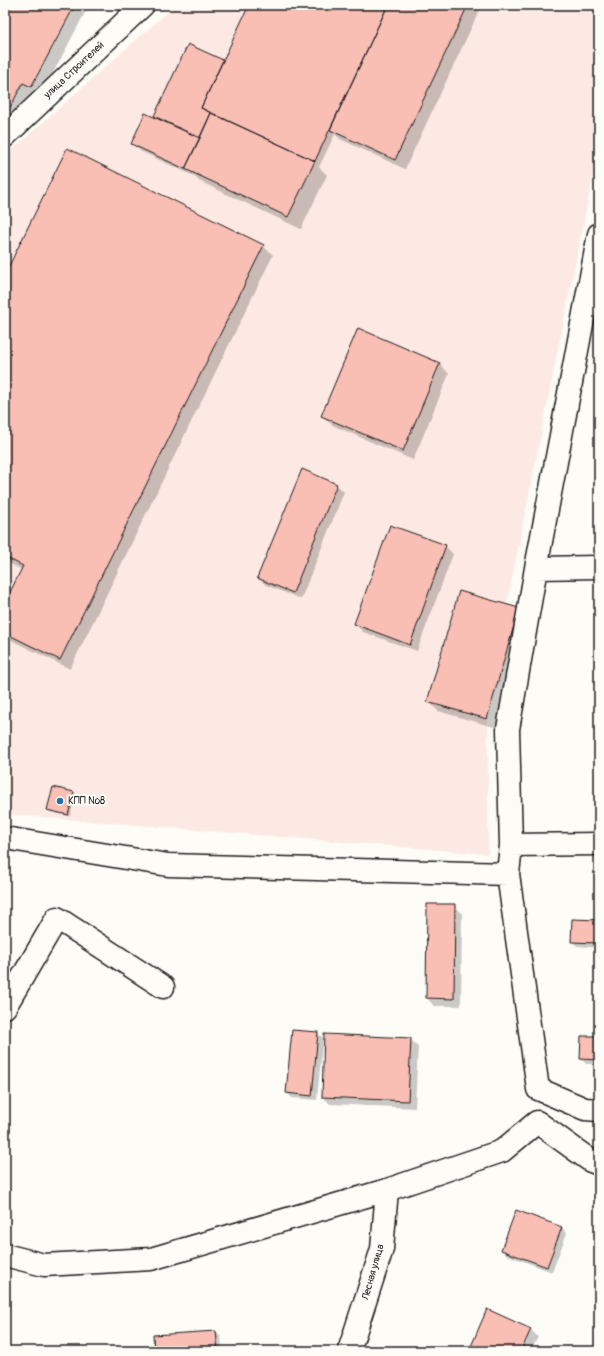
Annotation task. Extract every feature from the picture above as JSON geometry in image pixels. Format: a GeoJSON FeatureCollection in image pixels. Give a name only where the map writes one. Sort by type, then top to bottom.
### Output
{"type":"FeatureCollection","features":[{"type":"Feature","properties":{"kind":"street","name":"улица Строителей"},"geometry":{"type":"LineString","coordinates":[[5,136],[143,5]]}},
{"type":"Feature","properties":{"kind":"street"},"geometry":{"type":"LineString","coordinates":[[5,1255],[44,1265],[151,1259],[386,1190],[502,1151],[537,1122],[538,1089],[508,874],[511,845],[508,729],[536,568],[595,272],[599,234]]}},
{"type":"Feature","properties":{"kind":"street"},"geometry":{"type":"LineString","coordinates":[[536,568],[599,567]]}},
{"type":"Feature","properties":{"kind":"street"},"geometry":{"type":"LineString","coordinates":[[5,838],[168,864],[508,874]]}},
{"type":"Feature","properties":{"kind":"street"},"geometry":{"type":"LineString","coordinates":[[511,845],[599,844]]}},
{"type":"Feature","properties":{"kind":"street"},"geometry":{"type":"LineString","coordinates":[[5,1007],[57,918],[163,987]]}},
{"type":"Feature","properties":{"kind":"street"},"geometry":{"type":"LineString","coordinates":[[538,1089],[585,1109],[599,1110]]}},
{"type":"Feature","properties":{"kind":"street"},"geometry":{"type":"LineString","coordinates":[[537,1122],[591,1161],[599,1164]]}},
{"type":"Feature","properties":{"kind":"street","name":"Лесная улица"},"geometry":{"type":"LineString","coordinates":[[349,1351],[382,1249],[386,1190]]}},
{"type":"Feature","properties":{"kind":"shaded area"},"geometry":{"type":"Polygon","coordinates":[[[174,5],[599,5],[599,146],[488,698],[488,854],[5,814],[5,156],[174,5]]]}},
{"type":"Feature","properties":{"kind":"building"},"geometry":{"type":"Polygon","coordinates":[[[9,5],[75,5],[31,87],[23,83],[5,117],[5,12],[9,5]]]}},
{"type":"Feature","properties":{"kind":"building"},"geometry":{"type":"Polygon","coordinates":[[[249,5],[388,5],[315,161],[201,108],[249,5]]]}},
{"type":"Feature","properties":{"kind":"building"},"geometry":{"type":"Polygon","coordinates":[[[388,5],[468,5],[395,160],[330,130],[388,5]]]}},
{"type":"Feature","properties":{"kind":"building"},"geometry":{"type":"Polygon","coordinates":[[[188,44],[223,60],[201,108],[211,113],[200,138],[154,116],[188,44]]]}},
{"type":"Feature","properties":{"kind":"building"},"geometry":{"type":"Polygon","coordinates":[[[145,113],[200,138],[185,169],[131,144],[145,113]]]}},
{"type":"Feature","properties":{"kind":"building"},"geometry":{"type":"Polygon","coordinates":[[[211,113],[315,161],[288,217],[185,169],[211,113]]]}},
{"type":"Feature","properties":{"kind":"building"},"geometry":{"type":"Polygon","coordinates":[[[67,148],[264,245],[60,660],[5,633],[5,602],[23,566],[5,557],[5,274],[67,148]]]}},
{"type":"Feature","properties":{"kind":"building"},"geometry":{"type":"Polygon","coordinates":[[[358,328],[440,363],[403,451],[321,416],[358,328]]]}},
{"type":"Feature","properties":{"kind":"building"},"geometry":{"type":"Polygon","coordinates":[[[302,469],[337,484],[293,593],[257,578],[302,469]]]}},
{"type":"Feature","properties":{"kind":"building"},"geometry":{"type":"Polygon","coordinates":[[[390,525],[446,545],[410,645],[354,624],[390,525]]]}},
{"type":"Feature","properties":{"kind":"building"},"geometry":{"type":"Polygon","coordinates":[[[459,591],[519,608],[487,719],[427,702],[459,591]]]}},
{"type":"Feature","properties":{"kind":"building","name":"КПП №8"},"geometry":{"type":"Polygon","coordinates":[[[53,787],[74,792],[68,815],[47,810],[53,787]]]}},
{"type":"Feature","properties":{"kind":"building"},"geometry":{"type":"Polygon","coordinates":[[[427,904],[455,904],[454,999],[426,998],[427,904]]]}},
{"type":"Feature","properties":{"kind":"building"},"geometry":{"type":"Polygon","coordinates":[[[572,919],[599,920],[599,943],[571,942],[572,919]]]}},
{"type":"Feature","properties":{"kind":"building"},"geometry":{"type":"Polygon","coordinates":[[[292,1030],[318,1032],[312,1096],[286,1093],[292,1030]]]}},
{"type":"Feature","properties":{"kind":"building"},"geometry":{"type":"Polygon","coordinates":[[[324,1034],[411,1038],[408,1101],[322,1097],[324,1034]]]}},
{"type":"Feature","properties":{"kind":"building"},"geometry":{"type":"Polygon","coordinates":[[[581,1036],[599,1036],[599,1060],[580,1059],[581,1036]]]}},
{"type":"Feature","properties":{"kind":"building"},"geometry":{"type":"Polygon","coordinates":[[[516,1210],[562,1227],[547,1267],[501,1250],[516,1210]]]}},
{"type":"Feature","properties":{"kind":"building"},"geometry":{"type":"Polygon","coordinates":[[[487,1309],[531,1329],[521,1351],[469,1351],[487,1309]]]}},
{"type":"Feature","properties":{"kind":"building"},"geometry":{"type":"Polygon","coordinates":[[[216,1331],[218,1351],[154,1351],[153,1335],[216,1331]]]}},
{"type":"Feature","properties":{"kind":"place","name":"КПП №8"},"geometry":{"type":"Point","coordinates":[60,801]}}]}
